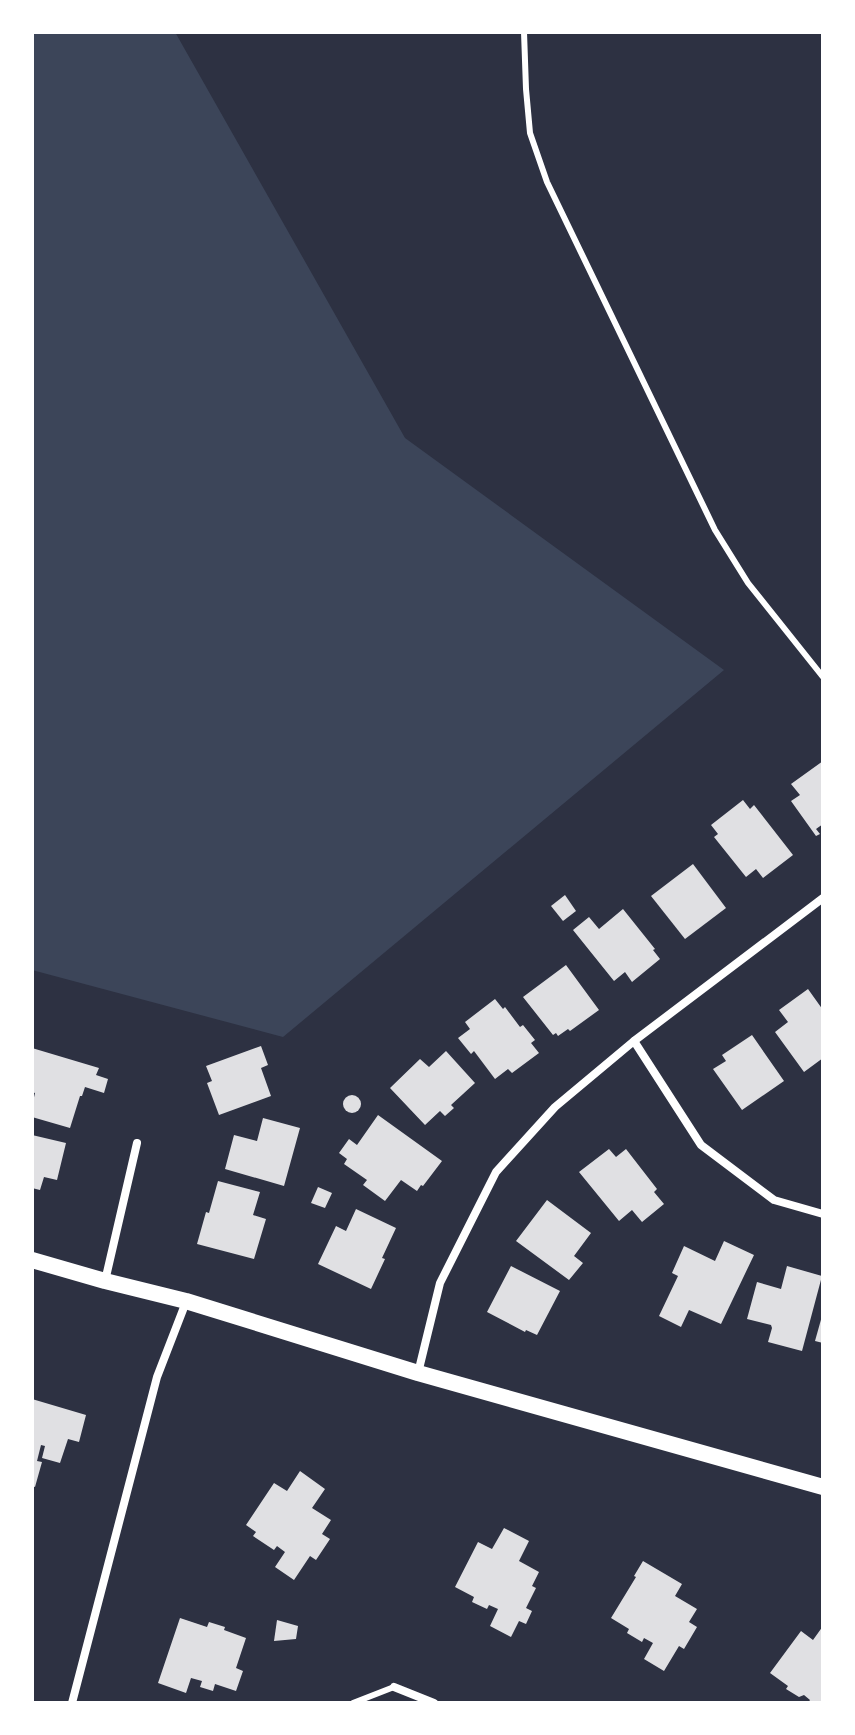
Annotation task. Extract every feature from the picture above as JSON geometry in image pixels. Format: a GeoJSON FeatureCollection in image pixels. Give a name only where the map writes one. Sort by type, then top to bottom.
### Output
{"type":"FeatureCollection","features":[{"type":"Feature","properties":{"kind":"main road"},"geometry":{"type":"LineString","coordinates":[[32,1260],[186,1301],[418,1373],[823,1487]]}},
{"type":"Feature","properties":{"kind":"street"},"geometry":{"type":"LineString","coordinates":[[418,1373],[440,1283],[496,1172],[555,1107],[634,1041],[823,898]]}},
{"type":"Feature","properties":{"kind":"street"},"geometry":{"type":"LineString","coordinates":[[634,1041],[701,1145],[774,1200],[823,1214]]}},
{"type":"Feature","properties":{"kind":"street"},"geometry":{"type":"LineString","coordinates":[[105,1281],[137,1143]]}},
{"type":"Feature","properties":{"kind":"street"},"geometry":{"type":"LineString","coordinates":[[72,1703],[157,1377],[186,1301]]}},
{"type":"Feature","properties":{"kind":"street"},"geometry":{"type":"LineString","coordinates":[[394,1687],[434,1703]]}},
{"type":"Feature","properties":{"kind":"lane"},"geometry":{"type":"LineString","coordinates":[[524,32],[530,133],[547,182],[715,530],[748,583],[823,677]]}},
{"type":"Feature","properties":{"kind":"lane"},"geometry":{"type":"LineString","coordinates":[[353,1703],[394,1687]]}},
{"type":"Feature","properties":{"kind":"shaded area"},"geometry":{"type":"Polygon","coordinates":[[[32,32],[175,32],[405,438],[724,670],[283,1037],[32,970],[32,32]]]}},
{"type":"Feature","properties":{"kind":"building"},"geometry":{"type":"Polygon","coordinates":[[[823,761],[823,824],[816,829],[820,834],[816,836],[791,801],[800,795],[791,784],[823,761]]]}},
{"type":"Feature","properties":{"kind":"building"},"geometry":{"type":"Polygon","coordinates":[[[743,800],[750,809],[754,805],[793,855],[763,878],[756,869],[746,877],[714,837],[718,834],[711,825],[743,800]]]}},
{"type":"Feature","properties":{"kind":"building"},"geometry":{"type":"Polygon","coordinates":[[[693,864],[726,908],[685,939],[651,896],[693,864]]]}},
{"type":"Feature","properties":{"kind":"building"},"geometry":{"type":"Polygon","coordinates":[[[565,895],[576,911],[563,921],[551,906],[565,895]]]}},
{"type":"Feature","properties":{"kind":"building"},"geometry":{"type":"Polygon","coordinates":[[[623,909],[660,959],[632,982],[625,972],[614,981],[573,930],[589,917],[599,929],[623,909]]]}},
{"type":"Feature","properties":{"kind":"building"},"geometry":{"type":"Polygon","coordinates":[[[566,965],[599,1010],[558,1036],[556,1033],[553,1035],[523,997],[566,965]]]}},
{"type":"Feature","properties":{"kind":"building"},"geometry":{"type":"Polygon","coordinates":[[[808,989],[823,1010],[823,1058],[804,1072],[775,1032],[788,1022],[779,1010],[808,989]]]}},
{"type":"Feature","properties":{"kind":"building"},"geometry":{"type":"Polygon","coordinates":[[[495,999],[520,1027],[523,1025],[535,1040],[531,1043],[539,1053],[512,1073],[508,1069],[495,1079],[474,1051],[471,1054],[458,1038],[470,1029],[465,1022],[495,999]]]}},
{"type":"Feature","properties":{"kind":"building"},"geometry":{"type":"Polygon","coordinates":[[[752,1035],[784,1081],[742,1110],[713,1069],[726,1061],[722,1055],[752,1035]]]}},
{"type":"Feature","properties":{"kind":"building"},"geometry":{"type":"Polygon","coordinates":[[[261,1046],[268,1065],[261,1068],[271,1096],[219,1115],[207,1083],[212,1081],[206,1066],[261,1046]]]}},
{"type":"Feature","properties":{"kind":"building"},"geometry":{"type":"Polygon","coordinates":[[[32,1048],[99,1068],[96,1075],[108,1079],[104,1093],[85,1087],[70,1128],[32,1117],[35,1093],[32,1092],[32,1048]]]}},
{"type":"Feature","properties":{"kind":"building"},"geometry":{"type":"Polygon","coordinates":[[[446,1051],[475,1083],[451,1105],[454,1108],[445,1116],[440,1111],[425,1125],[390,1088],[420,1059],[429,1067],[446,1051]]]}},
{"type":"Feature","properties":{"kind":"building"},"geometry":{"type":"Polygon","coordinates":[[[352,1095],[361,1104],[352,1113],[343,1104],[352,1095]]]}},
{"type":"Feature","properties":{"kind":"building"},"geometry":{"type":"Polygon","coordinates":[[[378,1115],[442,1161],[417,1191],[401,1180],[385,1201],[363,1185],[367,1180],[344,1164],[347,1159],[339,1153],[349,1139],[357,1145],[378,1115]]]}},
{"type":"Feature","properties":{"kind":"building"},"geometry":{"type":"Polygon","coordinates":[[[263,1118],[300,1128],[284,1186],[225,1169],[234,1135],[257,1141],[263,1118]]]}},
{"type":"Feature","properties":{"kind":"building"},"geometry":{"type":"Polygon","coordinates":[[[32,1135],[66,1143],[57,1180],[44,1177],[40,1190],[32,1188],[32,1135]]]}},
{"type":"Feature","properties":{"kind":"building"},"geometry":{"type":"Polygon","coordinates":[[[609,1149],[616,1157],[626,1149],[657,1189],[654,1192],[664,1204],[642,1222],[632,1210],[619,1221],[579,1172],[609,1149]]]}},
{"type":"Feature","properties":{"kind":"building"},"geometry":{"type":"Polygon","coordinates":[[[218,1181],[260,1192],[253,1215],[266,1219],[254,1259],[197,1244],[218,1181]]]}},
{"type":"Feature","properties":{"kind":"building"},"geometry":{"type":"Polygon","coordinates":[[[318,1187],[332,1193],[325,1208],[311,1203],[318,1187]]]}},
{"type":"Feature","properties":{"kind":"building"},"geometry":{"type":"Polygon","coordinates":[[[547,1200],[591,1233],[574,1256],[583,1263],[569,1280],[516,1241],[547,1200]]]}},
{"type":"Feature","properties":{"kind":"building"},"geometry":{"type":"Polygon","coordinates":[[[356,1209],[396,1228],[371,1289],[318,1264],[336,1226],[346,1231],[356,1209]]]}},
{"type":"Feature","properties":{"kind":"building"},"geometry":{"type":"Polygon","coordinates":[[[724,1241],[754,1255],[721,1324],[689,1310],[681,1327],[659,1316],[678,1276],[672,1273],[684,1246],[715,1261],[724,1241]]]}},
{"type":"Feature","properties":{"kind":"building"},"geometry":{"type":"Polygon","coordinates":[[[511,1266],[560,1291],[537,1335],[487,1312],[511,1266]]]}},
{"type":"Feature","properties":{"kind":"building"},"geometry":{"type":"Polygon","coordinates":[[[787,1266],[822,1276],[802,1351],[768,1342],[771,1325],[747,1319],[757,1282],[781,1289],[787,1266]]]}},
{"type":"Feature","properties":{"kind":"building"},"geometry":{"type":"Polygon","coordinates":[[[823,1316],[823,1343],[815,1341],[823,1316]]]}},
{"type":"Feature","properties":{"kind":"building"},"geometry":{"type":"Polygon","coordinates":[[[32,1399],[86,1415],[79,1442],[68,1439],[60,1463],[42,1458],[45,1446],[41,1445],[37,1461],[42,1462],[35,1487],[32,1486],[32,1399]]]}},
{"type":"Feature","properties":{"kind":"building"},"geometry":{"type":"Polygon","coordinates":[[[300,1471],[325,1489],[312,1508],[331,1520],[322,1534],[330,1539],[316,1560],[310,1556],[294,1580],[275,1567],[285,1552],[277,1546],[274,1550],[253,1536],[256,1532],[246,1525],[274,1483],[287,1491],[300,1471]]]}},
{"type":"Feature","properties":{"kind":"building"},"geometry":{"type":"Polygon","coordinates":[[[504,1528],[529,1541],[519,1561],[539,1572],[532,1586],[536,1588],[526,1608],[532,1611],[526,1624],[519,1621],[511,1637],[490,1626],[498,1609],[489,1605],[487,1609],[472,1602],[474,1597],[455,1587],[478,1542],[492,1549],[504,1528]]]}},
{"type":"Feature","properties":{"kind":"building"},"geometry":{"type":"Polygon","coordinates":[[[643,1561],[682,1584],[675,1596],[697,1609],[689,1622],[697,1627],[684,1649],[679,1646],[664,1671],[644,1659],[653,1643],[644,1638],[642,1642],[611,1618],[643,1561]]]}},
{"type":"Feature","properties":{"kind":"building"},"geometry":{"type":"Polygon","coordinates":[[[180,1618],[207,1627],[209,1622],[246,1638],[236,1668],[243,1671],[236,1691],[215,1684],[213,1691],[200,1687],[202,1681],[191,1678],[186,1693],[158,1683],[180,1618]]]}},
{"type":"Feature","properties":{"kind":"building"},"geometry":{"type":"Polygon","coordinates":[[[277,1620],[298,1626],[296,1639],[274,1641],[277,1620]]]}},
{"type":"Feature","properties":{"kind":"building"},"geometry":{"type":"Polygon","coordinates":[[[823,1626],[823,1703],[808,1703],[810,1700],[804,1695],[799,1697],[786,1689],[788,1686],[770,1673],[801,1631],[813,1640],[823,1626]]]}}]}
